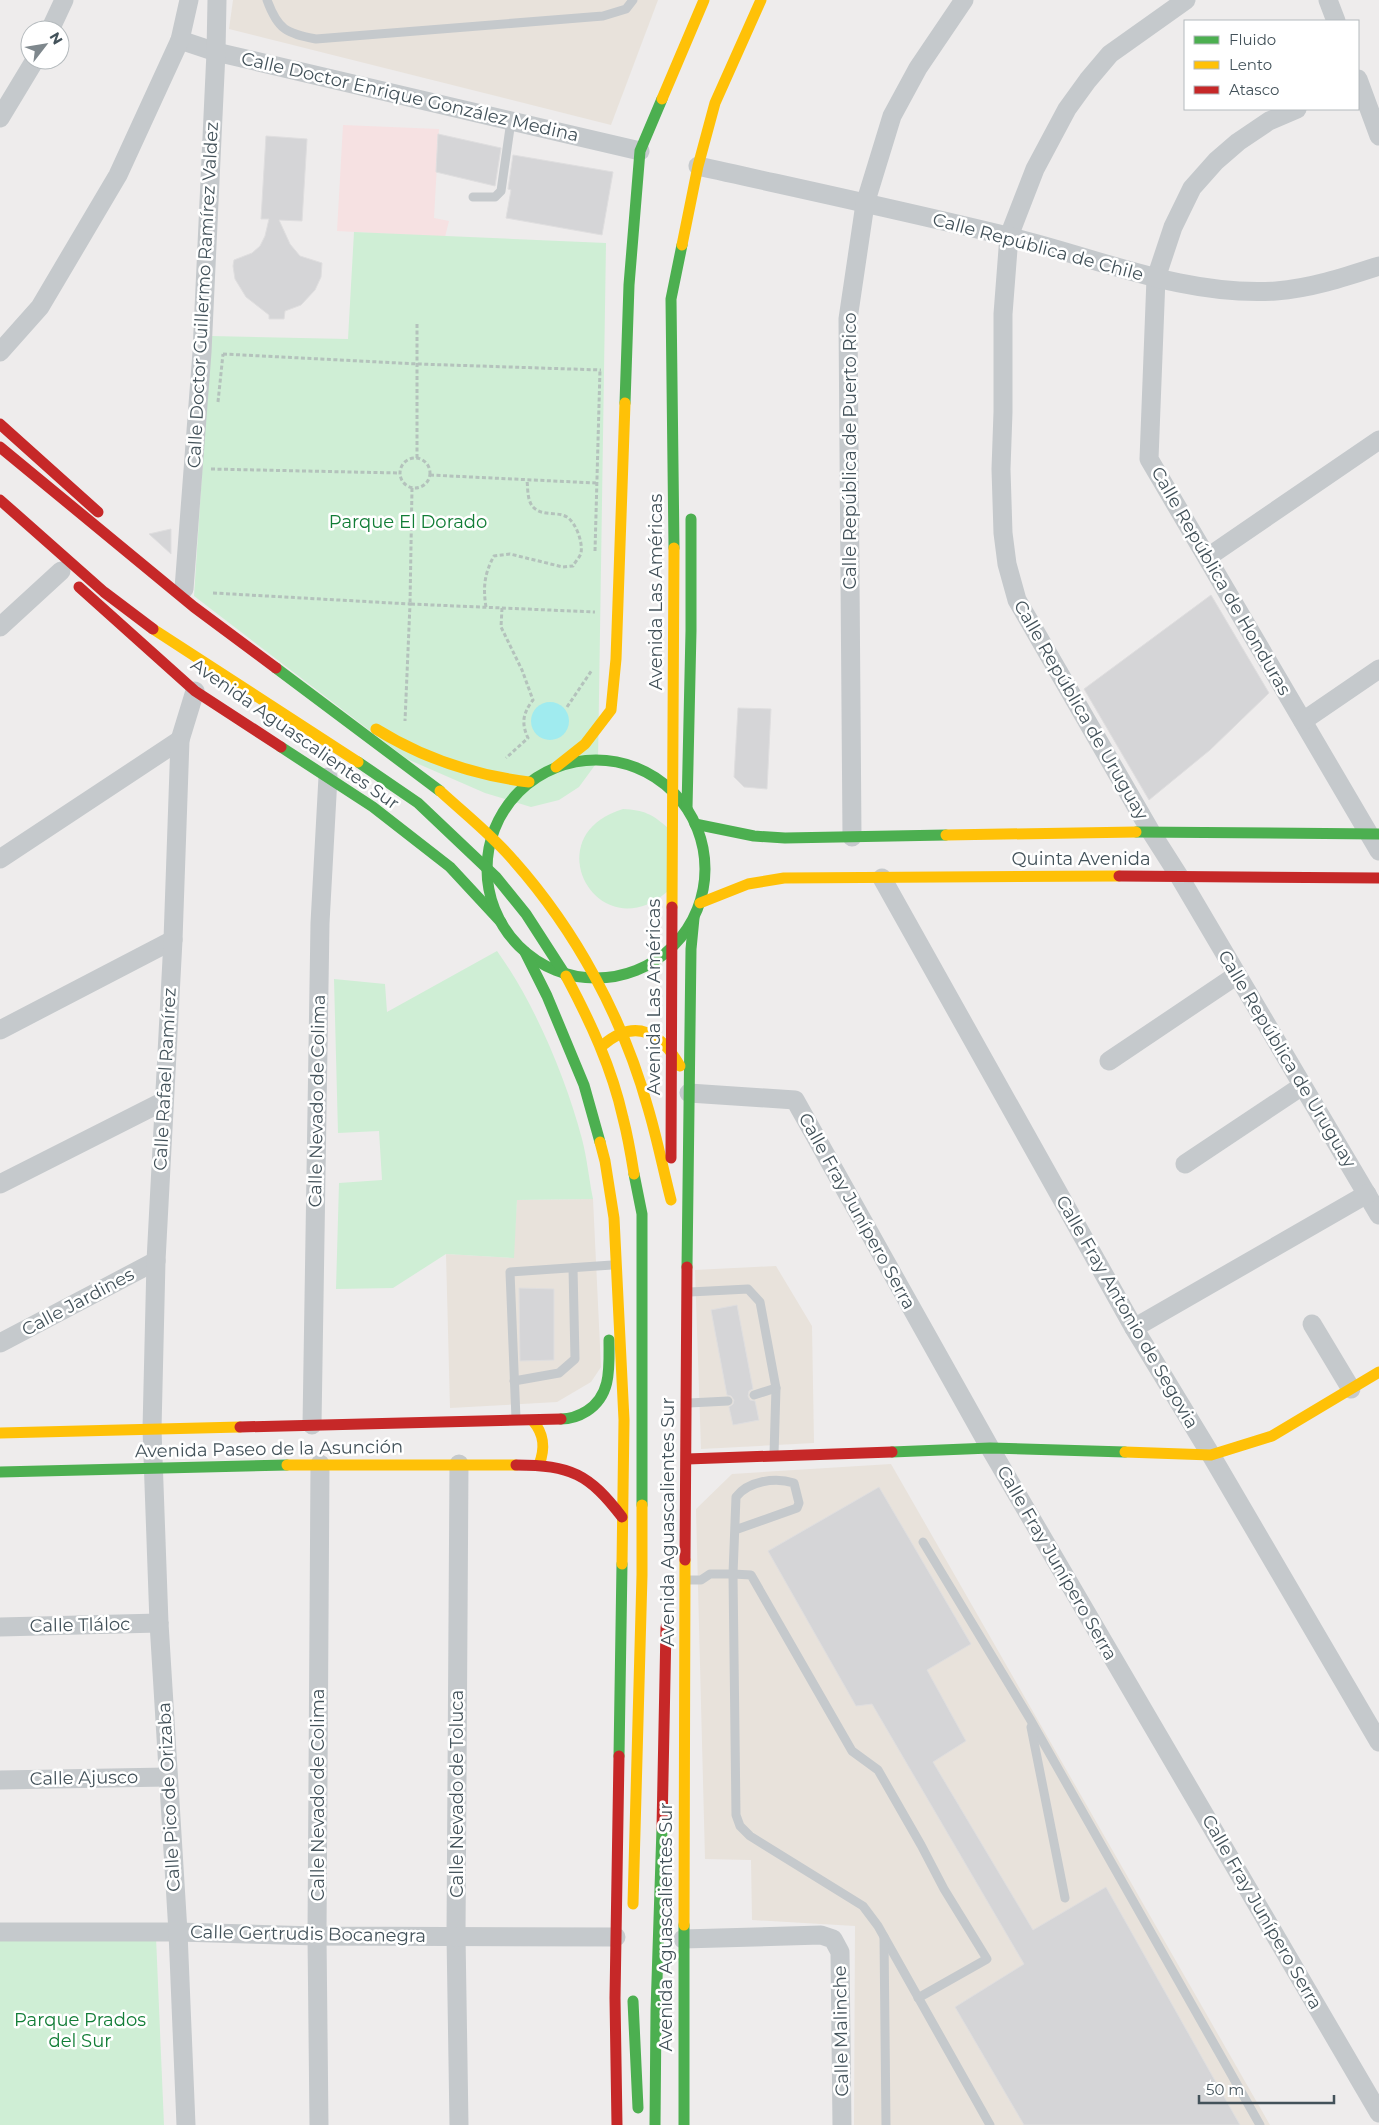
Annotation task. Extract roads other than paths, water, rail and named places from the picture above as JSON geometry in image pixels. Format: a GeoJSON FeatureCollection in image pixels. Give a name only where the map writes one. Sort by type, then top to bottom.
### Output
{"type":"FeatureCollection","features":[{"type":"Feature","properties":{"kind":"main road","name":"Avenida Las Américas"},"geometry":{"type":"LineString","coordinates":[[616,659],[630,285],[640,151],[704,0]]}},
{"type":"Feature","properties":{"kind":"main road","name":"Avenida Las Américas"},"geometry":{"type":"LineString","coordinates":[[0,447],[194,607],[435,786],[513,859],[546,899],[588,964],[622,1034],[648,1107],[670,1204],[674,548],[671,300],[698,166],[715,103],[761,0]]}},
{"type":"Feature","properties":{"kind":"main road"},"geometry":{"type":"LineString","coordinates":[[671,300],[683,364]]}},
{"type":"Feature","properties":{"kind":"main road"},"geometry":{"type":"LineString","coordinates":[[0,424],[184,589],[336,703],[398,744],[455,769],[530,782]]}},
{"type":"Feature","properties":{"kind":"main road","name":"Avenida Aguascalientes Sur"},"geometry":{"type":"LineString","coordinates":[[0,500],[104,592],[169,641],[346,754],[418,803],[496,876],[554,954],[585,1011],[603,1053],[624,1116],[642,1214],[642,1575],[633,1913]]}},
{"type":"Feature","properties":{"kind":"main road","name":"Avenida Aguascalientes Sur"},"geometry":{"type":"LineString","coordinates":[[687,808],[691,631],[691,506]]}},
{"type":"Feature","properties":{"kind":"main road","name":"Avenida Aguascalientes Sur"},"geometry":{"type":"LineString","coordinates":[[58,568],[195,691],[373,807],[450,867],[512,938],[526,952],[546,966],[569,975],[593,979],[618,977],[642,969],[663,956],[680,939],[694,918],[700,903],[705,863],[702,843],[695,824],[687,808],[667,786],[642,770],[614,761],[585,760],[556,767]]}},
{"type":"Feature","properties":{"kind":"main road","name":"Avenida Aguascalientes Sur"},"geometry":{"type":"LineString","coordinates":[[500,922],[490,893],[487,862],[493,832],[508,804],[530,782],[556,767],[585,744],[611,710],[616,659]]}},
{"type":"Feature","properties":{"kind":"main road","name":"Quinta Avenida"},"geometry":{"type":"LineString","coordinates":[[695,824],[754,836],[785,838],[1151,832],[1374,833]]}},
{"type":"Feature","properties":{"kind":"main road","name":"Quinta Avenida"},"geometry":{"type":"LineString","coordinates":[[700,903],[748,884],[784,878],[1179,876],[1379,878]]}},
{"type":"Feature","properties":{"kind":"main road","name":"Avenida Aguascalientes Sur"},"geometry":{"type":"LineString","coordinates":[[684,2125],[683,1939],[687,1292],[691,949],[694,918]]}},
{"type":"Feature","properties":{"kind":"main road"},"geometry":{"type":"LineString","coordinates":[[526,952],[547,996],[584,1085],[605,1161],[614,1218],[624,1420],[615,1998],[617,2125]]}},
{"type":"Feature","properties":{"kind":"main road"},"geometry":{"type":"LineString","coordinates":[[584,1085],[590,1061],[606,1042],[616,1035],[630,1030],[646,1031],[656,1035],[673,1052],[681,1067],[689,1093]]}},
{"type":"Feature","properties":{"kind":"main road","name":"Avenida Paseo de la Asunción"},"geometry":{"type":"LineString","coordinates":[[0,1433],[569,1419],[587,1413],[602,1400],[608,1376],[609,1287],[615,1267]]}},
{"type":"Feature","properties":{"kind":"main road"},"geometry":{"type":"LineString","coordinates":[[687,1459],[990,1448],[1211,1455],[1272,1436],[1379,1372]]}},
{"type":"Feature","properties":{"kind":"main road"},"geometry":{"type":"LineString","coordinates":[[532,1421],[540,1428],[543,1441],[543,1456],[539,1465]]}},
{"type":"Feature","properties":{"kind":"main road","name":"Avenida Paseo de la Asunción"},"geometry":{"type":"LineString","coordinates":[[0,1472],[320,1464],[539,1465],[559,1467],[583,1476],[600,1488],[622,1517]]}},
{"type":"Feature","properties":{"kind":"main road","name":"Avenida Aguascalientes Sur"},"geometry":{"type":"LineString","coordinates":[[655,2125],[656,2011],[664,1784],[666,1614]]}},
{"type":"Feature","properties":{"kind":"main road","name":"Avenida Aguascalientes Sur"},"geometry":{"type":"LineString","coordinates":[[632,1986],[638,2118]]}},
{"type":"Feature","properties":{"kind":"street"},"geometry":{"type":"LineString","coordinates":[[55,20],[64,0]]}},
{"type":"Feature","properties":{"kind":"street"},"geometry":{"type":"LineString","coordinates":[[0,352],[40,307],[118,176],[180,40],[189,0]]}},
{"type":"Feature","properties":{"kind":"street","name":"Calle Doctor Guillermo Ramírez Valdez"},"geometry":{"type":"LineString","coordinates":[[184,589],[202,352],[217,0]]}},
{"type":"Feature","properties":{"kind":"street","name":"Calle República de Puerto Rico"},"geometry":{"type":"LineString","coordinates":[[852,837],[848,319],[866,204],[892,116],[918,68],[964,0]]}},
{"type":"Feature","properties":{"kind":"street","name":"Calle República de Uruguay"},"geometry":{"type":"LineString","coordinates":[[1186,0],[1110,54],[1088,80],[1067,110],[1035,169],[1009,236],[1003,314],[1004,412],[1001,468],[1003,533],[1007,564],[1016,600],[1151,832],[1179,876],[1379,1215]]}},
{"type":"Feature","properties":{"kind":"street"},"geometry":{"type":"LineString","coordinates":[[1328,0],[1336,20]]}},
{"type":"Feature","properties":{"kind":"street","name":"Calle Doctor Enrique González Medina"},"geometry":{"type":"LineString","coordinates":[[180,40],[216,52],[640,151]]}},
{"type":"Feature","properties":{"kind":"street"},"geometry":{"type":"LineString","coordinates":[[0,118],[29,70]]}},
{"type":"Feature","properties":{"kind":"street"},"geometry":{"type":"LineString","coordinates":[[1359,84],[1379,136]]}},
{"type":"Feature","properties":{"kind":"street","name":"Calle República de Honduras"},"geometry":{"type":"LineString","coordinates":[[1295,110],[1269,121],[1238,142],[1216,161],[1192,188],[1173,227],[1156,278],[1149,459],[1303,721],[1374,833],[1379,851]]}},
{"type":"Feature","properties":{"kind":"street","name":"Calle República de Chile"},"geometry":{"type":"LineString","coordinates":[[698,166],[1009,236],[1156,278],[1228,291],[1277,291],[1324,283],[1379,266]]}},
{"type":"Feature","properties":{"kind":"street"},"geometry":{"type":"LineString","coordinates":[[1208,557],[1379,440]]}},
{"type":"Feature","properties":{"kind":"street"},"geometry":{"type":"LineString","coordinates":[[0,627],[58,568]]}},
{"type":"Feature","properties":{"kind":"street"},"geometry":{"type":"LineString","coordinates":[[1303,721],[1379,669]]}},
{"type":"Feature","properties":{"kind":"street","name":"Calle Rafael Ramírez"},"geometry":{"type":"LineString","coordinates":[[153,1469],[152,1429],[156,1261],[180,740],[195,691]]}},
{"type":"Feature","properties":{"kind":"street"},"geometry":{"type":"LineString","coordinates":[[0,859],[180,740]]}},
{"type":"Feature","properties":{"kind":"street","name":"Calle Nevado de Colima"},"geometry":{"type":"LineString","coordinates":[[312,1425],[320,923],[328,777]]}},
{"type":"Feature","properties":{"kind":"street","name":"Calle Fray Antonio de Segovia"},"geometry":{"type":"LineString","coordinates":[[882,878],[1134,1328],[1211,1455],[1379,1742]]}},
{"type":"Feature","properties":{"kind":"street"},"geometry":{"type":"LineString","coordinates":[[0,1030],[172,940]]}},
{"type":"Feature","properties":{"kind":"street"},"geometry":{"type":"LineString","coordinates":[[1110,1061],[1237,974]]}},
{"type":"Feature","properties":{"kind":"street"},"geometry":{"type":"LineString","coordinates":[[1185,1164],[1302,1086]]}},
{"type":"Feature","properties":{"kind":"street","name":"Calle Fray Junípero Serra"},"geometry":{"type":"LineString","coordinates":[[689,1093],[794,1100],[990,1448],[1379,2113]]}},
{"type":"Feature","properties":{"kind":"street"},"geometry":{"type":"LineString","coordinates":[[0,1184],[164,1102]]}},
{"type":"Feature","properties":{"kind":"street"},"geometry":{"type":"LineString","coordinates":[[1134,1328],[1367,1194]]}},
{"type":"Feature","properties":{"kind":"street","name":"Calle Jardines"},"geometry":{"type":"LineString","coordinates":[[0,1343],[156,1261]]}},
{"type":"Feature","properties":{"kind":"street"},"geometry":{"type":"LineString","coordinates":[[1312,1324],[1351,1389]]}},
{"type":"Feature","properties":{"kind":"street","name":"Calle Nevado de Colima"},"geometry":{"type":"LineString","coordinates":[[319,2125],[317,1936],[320,1464]]}},
{"type":"Feature","properties":{"kind":"street","name":"Calle Nevado de Toluca"},"geometry":{"type":"LineString","coordinates":[[459,1464],[456,1935],[459,2125]]}},
{"type":"Feature","properties":{"kind":"street","name":"Calle Pico de Orizaba"},"geometry":{"type":"LineString","coordinates":[[153,1469],[167,1777],[178,1932],[186,2125]]}},
{"type":"Feature","properties":{"kind":"street","name":"Calle Tláloc"},"geometry":{"type":"LineString","coordinates":[[0,1627],[159,1622]]}},
{"type":"Feature","properties":{"kind":"street","name":"Calle Ajusco"},"geometry":{"type":"LineString","coordinates":[[0,1780],[167,1777]]}},
{"type":"Feature","properties":{"kind":"street","name":"Calle Gertrudis Bocanegra"},"geometry":{"type":"LineString","coordinates":[[0,1932],[616,1937]]}},
{"type":"Feature","properties":{"kind":"street","name":"Calle Malinche"},"geometry":{"type":"LineString","coordinates":[[683,1939],[820,1935],[833,1939],[840,1952],[842,2125]]}},
{"type":"Feature","properties":{"kind":"lane"},"geometry":{"type":"LineString","coordinates":[[267,0],[274,19],[292,34],[316,39],[603,16],[626,9],[632,0]]}},
{"type":"Feature","properties":{"kind":"lane"},"geometry":{"type":"LineString","coordinates":[[473,197],[494,197],[501,190],[511,121]]}},
{"type":"Feature","properties":{"kind":"lane"},"geometry":{"type":"LineString","coordinates":[[516,1421],[510,1272],[615,1267]]}},
{"type":"Feature","properties":{"kind":"lane"},"geometry":{"type":"LineString","coordinates":[[514,1381],[559,1373],[575,1359],[573,1268]]}},
{"type":"Feature","properties":{"kind":"lane"},"geometry":{"type":"LineString","coordinates":[[687,1292],[748,1289],[760,1302],[776,1388],[774,1455]]}},
{"type":"Feature","properties":{"kind":"lane"},"geometry":{"type":"LineString","coordinates":[[754,1395],[776,1388]]}},
{"type":"Feature","properties":{"kind":"lane"},"geometry":{"type":"LineString","coordinates":[[687,1403],[728,1401]]}},
{"type":"Feature","properties":{"kind":"lane"},"geometry":{"type":"LineString","coordinates":[[735,1530],[797,1508],[799,1503],[794,1483],[783,1480],[768,1481],[742,1488],[736,1497],[733,1574],[736,1815],[740,1826],[750,1836],[863,1906],[884,1936],[990,2125]]}},
{"type":"Feature","properties":{"kind":"lane"},"geometry":{"type":"LineString","coordinates":[[923,1542],[1030,1719],[1260,2125]]}},
{"type":"Feature","properties":{"kind":"lane"},"geometry":{"type":"LineString","coordinates":[[686,1580],[701,1580],[710,1574],[751,1575],[852,1751],[878,1770],[944,1889],[987,1959],[918,1998]]}},
{"type":"Feature","properties":{"kind":"lane"},"geometry":{"type":"LineString","coordinates":[[1030,1719],[1065,1898]]}},
{"type":"Feature","properties":{"kind":"lane"},"geometry":{"type":"LineString","coordinates":[[884,1936],[886,2125]]}},
{"type":"Feature","properties":{"kind":"water"},"geometry":{"type":"Polygon","coordinates":[[[550,702],[563,708],[569,721],[563,734],[550,740],[537,734],[531,721],[537,708],[550,702]]]}},
{"type":"Feature","properties":{"kind":"park label","name":"Parque El Dorado"},"geometry":{"type":"Point","coordinates":[408,522]}},
{"type":"Feature","properties":{"kind":"park label","name":"Parque Prados del Sur"},"geometry":{"type":"Point","coordinates":[80,2030]}}]}
